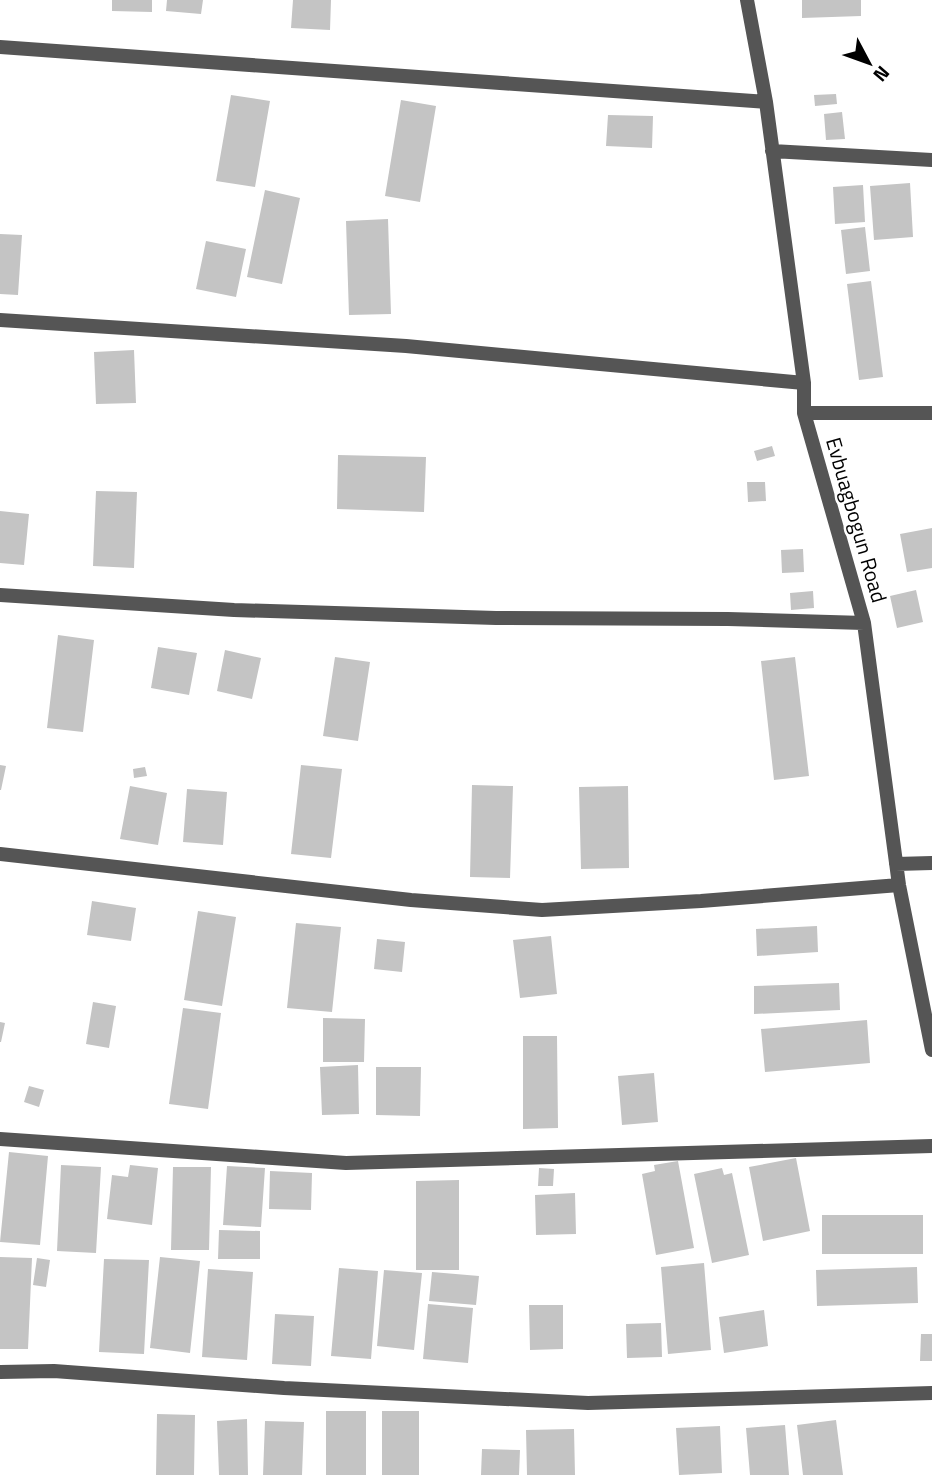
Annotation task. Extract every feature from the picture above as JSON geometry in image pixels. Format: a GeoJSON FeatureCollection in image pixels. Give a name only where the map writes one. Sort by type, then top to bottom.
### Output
{"type":"FeatureCollection","features":[{"type":"Feature","properties":{"kind":"street","name":"Evbuagbogun Road"},"geometry":{"type":"LineString","coordinates":[[747,0],[772,151],[804,383],[804,413],[864,623],[899,885],[932,1050]]}},
{"type":"Feature","properties":{"kind":"street"},"geometry":{"type":"LineString","coordinates":[[0,47],[765,102]]}},
{"type":"Feature","properties":{"kind":"street"},"geometry":{"type":"LineString","coordinates":[[772,151],[932,160]]}},
{"type":"Feature","properties":{"kind":"street"},"geometry":{"type":"LineString","coordinates":[[0,320],[406,346],[804,383]]}},
{"type":"Feature","properties":{"kind":"street"},"geometry":{"type":"LineString","coordinates":[[804,413],[932,412]]}},
{"type":"Feature","properties":{"kind":"street"},"geometry":{"type":"LineString","coordinates":[[0,595],[234,610],[496,618],[728,619],[864,623]]}},
{"type":"Feature","properties":{"kind":"street"},"geometry":{"type":"LineString","coordinates":[[0,854],[411,900],[542,909],[701,901],[899,885]]}},
{"type":"Feature","properties":{"kind":"street"},"geometry":{"type":"LineString","coordinates":[[896,864],[932,863]]}},
{"type":"Feature","properties":{"kind":"street"},"geometry":{"type":"LineString","coordinates":[[0,1139],[346,1163],[932,1146]]}},
{"type":"Feature","properties":{"kind":"street"},"geometry":{"type":"LineString","coordinates":[[0,1372],[54,1371],[284,1388],[588,1403],[932,1394]]}},
{"type":"Feature","properties":{"kind":"building"},"geometry":{"type":"Polygon","coordinates":[[[112,0],[152,0],[152,12],[112,11],[112,0]]]}},
{"type":"Feature","properties":{"kind":"building"},"geometry":{"type":"Polygon","coordinates":[[[167,0],[203,0],[201,14],[166,11],[167,0]]]}},
{"type":"Feature","properties":{"kind":"building"},"geometry":{"type":"Polygon","coordinates":[[[293,0],[331,0],[330,30],[291,28],[293,0]]]}},
{"type":"Feature","properties":{"kind":"building"},"geometry":{"type":"Polygon","coordinates":[[[802,0],[861,0],[861,16],[802,18],[802,0]]]}},
{"type":"Feature","properties":{"kind":"building"},"geometry":{"type":"Polygon","coordinates":[[[836,94],[837,104],[815,106],[814,95],[836,94]]]}},
{"type":"Feature","properties":{"kind":"building"},"geometry":{"type":"Polygon","coordinates":[[[231,95],[270,101],[255,187],[216,181],[231,95]]]}},
{"type":"Feature","properties":{"kind":"building"},"geometry":{"type":"Polygon","coordinates":[[[401,100],[436,106],[420,202],[385,196],[401,100]]]}},
{"type":"Feature","properties":{"kind":"building"},"geometry":{"type":"Polygon","coordinates":[[[842,112],[845,139],[826,140],[824,114],[842,112]]]}},
{"type":"Feature","properties":{"kind":"building"},"geometry":{"type":"Polygon","coordinates":[[[608,115],[653,116],[652,148],[606,146],[608,115]]]}},
{"type":"Feature","properties":{"kind":"building"},"geometry":{"type":"Polygon","coordinates":[[[910,183],[913,237],[874,240],[870,186],[910,183]]]}},
{"type":"Feature","properties":{"kind":"building"},"geometry":{"type":"Polygon","coordinates":[[[863,185],[865,222],[835,224],[833,187],[863,185]]]}},
{"type":"Feature","properties":{"kind":"building"},"geometry":{"type":"Polygon","coordinates":[[[265,190],[300,198],[282,284],[247,277],[265,190]]]}},
{"type":"Feature","properties":{"kind":"building"},"geometry":{"type":"Polygon","coordinates":[[[388,219],[391,314],[349,315],[346,221],[388,219]]]}},
{"type":"Feature","properties":{"kind":"building"},"geometry":{"type":"Polygon","coordinates":[[[865,227],[870,271],[846,274],[841,230],[865,227]]]}},
{"type":"Feature","properties":{"kind":"building"},"geometry":{"type":"Polygon","coordinates":[[[0,234],[22,235],[18,295],[0,294],[0,234]]]}},
{"type":"Feature","properties":{"kind":"building"},"geometry":{"type":"Polygon","coordinates":[[[206,241],[246,249],[236,297],[196,289],[206,241]]]}},
{"type":"Feature","properties":{"kind":"building"},"geometry":{"type":"Polygon","coordinates":[[[871,281],[883,377],[859,380],[847,284],[871,281]]]}},
{"type":"Feature","properties":{"kind":"building"},"geometry":{"type":"Polygon","coordinates":[[[134,350],[136,403],[96,404],[94,352],[134,350]]]}},
{"type":"Feature","properties":{"kind":"building"},"geometry":{"type":"Polygon","coordinates":[[[772,446],[775,456],[757,461],[754,451],[772,446]]]}},
{"type":"Feature","properties":{"kind":"building"},"geometry":{"type":"Polygon","coordinates":[[[338,455],[426,457],[424,512],[337,509],[338,455]]]}},
{"type":"Feature","properties":{"kind":"building"},"geometry":{"type":"Polygon","coordinates":[[[747,482],[765,482],[766,501],[748,502],[747,482]]]}},
{"type":"Feature","properties":{"kind":"building"},"geometry":{"type":"Polygon","coordinates":[[[96,491],[137,492],[134,568],[93,566],[96,491]]]}},
{"type":"Feature","properties":{"kind":"building"},"geometry":{"type":"Polygon","coordinates":[[[0,511],[29,514],[24,565],[0,563],[0,511]]]}},
{"type":"Feature","properties":{"kind":"building"},"geometry":{"type":"Polygon","coordinates":[[[932,528],[932,568],[907,572],[900,534],[932,528]]]}},
{"type":"Feature","properties":{"kind":"building"},"geometry":{"type":"Polygon","coordinates":[[[803,549],[804,572],[782,573],[781,550],[803,549]]]}},
{"type":"Feature","properties":{"kind":"building"},"geometry":{"type":"Polygon","coordinates":[[[916,590],[923,622],[897,628],[890,596],[916,590]]]}},
{"type":"Feature","properties":{"kind":"building"},"geometry":{"type":"Polygon","coordinates":[[[813,591],[814,608],[791,610],[790,593],[813,591]]]}},
{"type":"Feature","properties":{"kind":"building"},"geometry":{"type":"Polygon","coordinates":[[[58,635],[94,640],[83,732],[47,728],[58,635]]]}},
{"type":"Feature","properties":{"kind":"building"},"geometry":{"type":"Polygon","coordinates":[[[158,647],[197,653],[189,695],[151,688],[158,647]]]}},
{"type":"Feature","properties":{"kind":"building"},"geometry":{"type":"Polygon","coordinates":[[[225,650],[261,658],[252,699],[217,691],[225,650]]]}},
{"type":"Feature","properties":{"kind":"building"},"geometry":{"type":"Polygon","coordinates":[[[335,657],[370,662],[358,741],[323,736],[335,657]]]}},
{"type":"Feature","properties":{"kind":"building"},"geometry":{"type":"Polygon","coordinates":[[[795,657],[809,776],[774,780],[761,661],[795,657]]]}},
{"type":"Feature","properties":{"kind":"building"},"geometry":{"type":"Polygon","coordinates":[[[0,765],[6,766],[1,790],[0,790],[0,765]]]}},
{"type":"Feature","properties":{"kind":"building"},"geometry":{"type":"Polygon","coordinates":[[[301,765],[342,769],[331,858],[291,854],[301,765]]]}},
{"type":"Feature","properties":{"kind":"building"},"geometry":{"type":"Polygon","coordinates":[[[145,767],[147,776],[134,778],[133,769],[145,767]]]}},
{"type":"Feature","properties":{"kind":"building"},"geometry":{"type":"Polygon","coordinates":[[[472,785],[513,786],[510,878],[470,877],[472,785]]]}},
{"type":"Feature","properties":{"kind":"building"},"geometry":{"type":"Polygon","coordinates":[[[130,786],[167,793],[158,845],[120,839],[130,786]]]}},
{"type":"Feature","properties":{"kind":"building"},"geometry":{"type":"Polygon","coordinates":[[[628,786],[629,868],[581,869],[579,787],[628,786]]]}},
{"type":"Feature","properties":{"kind":"building"},"geometry":{"type":"Polygon","coordinates":[[[187,789],[227,792],[223,845],[183,842],[187,789]]]}},
{"type":"Feature","properties":{"kind":"building"},"geometry":{"type":"Polygon","coordinates":[[[92,901],[136,908],[131,941],[87,935],[92,901]]]}},
{"type":"Feature","properties":{"kind":"building"},"geometry":{"type":"Polygon","coordinates":[[[198,911],[236,917],[222,1006],[184,1000],[198,911]]]}},
{"type":"Feature","properties":{"kind":"building"},"geometry":{"type":"Polygon","coordinates":[[[296,923],[341,927],[332,1012],[287,1008],[296,923]]]}},
{"type":"Feature","properties":{"kind":"building"},"geometry":{"type":"Polygon","coordinates":[[[817,926],[818,952],[757,956],[756,929],[817,926]]]}},
{"type":"Feature","properties":{"kind":"building"},"geometry":{"type":"Polygon","coordinates":[[[551,936],[557,994],[520,998],[513,940],[551,936]]]}},
{"type":"Feature","properties":{"kind":"building"},"geometry":{"type":"Polygon","coordinates":[[[377,939],[405,942],[402,972],[374,969],[377,939]]]}},
{"type":"Feature","properties":{"kind":"building"},"geometry":{"type":"Polygon","coordinates":[[[839,983],[840,1010],[754,1014],[754,986],[839,983]]]}},
{"type":"Feature","properties":{"kind":"building"},"geometry":{"type":"Polygon","coordinates":[[[93,1002],[116,1006],[109,1048],[86,1044],[93,1002]]]}},
{"type":"Feature","properties":{"kind":"building"},"geometry":{"type":"Polygon","coordinates":[[[183,1008],[221,1013],[208,1109],[169,1104],[183,1008]]]}},
{"type":"Feature","properties":{"kind":"building"},"geometry":{"type":"Polygon","coordinates":[[[323,1018],[365,1019],[364,1062],[323,1062],[323,1018]]]}},
{"type":"Feature","properties":{"kind":"building"},"geometry":{"type":"Polygon","coordinates":[[[867,1020],[870,1063],[765,1072],[761,1029],[867,1020]]]}},
{"type":"Feature","properties":{"kind":"building"},"geometry":{"type":"Polygon","coordinates":[[[0,1022],[5,1023],[1,1042],[0,1042],[0,1022]]]}},
{"type":"Feature","properties":{"kind":"building"},"geometry":{"type":"Polygon","coordinates":[[[523,1036],[557,1036],[558,1128],[523,1129],[523,1036]]]}},
{"type":"Feature","properties":{"kind":"building"},"geometry":{"type":"Polygon","coordinates":[[[358,1065],[359,1114],[322,1115],[320,1067],[358,1065]]]}},
{"type":"Feature","properties":{"kind":"building"},"geometry":{"type":"Polygon","coordinates":[[[376,1067],[421,1067],[420,1116],[376,1115],[376,1067]]]}},
{"type":"Feature","properties":{"kind":"building"},"geometry":{"type":"Polygon","coordinates":[[[654,1073],[658,1122],[622,1125],[618,1076],[654,1073]]]}},
{"type":"Feature","properties":{"kind":"building"},"geometry":{"type":"Polygon","coordinates":[[[29,1086],[44,1090],[39,1107],[24,1102],[29,1086]]]}},
{"type":"Feature","properties":{"kind":"building"},"geometry":{"type":"Polygon","coordinates":[[[9,1152],[48,1156],[40,1245],[0,1242],[9,1152]]]}},
{"type":"Feature","properties":{"kind":"building"},"geometry":{"type":"Polygon","coordinates":[[[796,1158],[810,1231],[763,1241],[749,1167],[796,1158]]]}},
{"type":"Feature","properties":{"kind":"building"},"geometry":{"type":"Polygon","coordinates":[[[678,1161],[694,1248],[656,1255],[642,1174],[655,1171],[654,1165],[678,1161]]]}},
{"type":"Feature","properties":{"kind":"building"},"geometry":{"type":"Polygon","coordinates":[[[61,1165],[101,1167],[96,1253],[57,1251],[61,1165]]]}},
{"type":"Feature","properties":{"kind":"building"},"geometry":{"type":"Polygon","coordinates":[[[130,1165],[158,1168],[152,1225],[107,1219],[112,1175],[128,1177],[130,1165]]]}},
{"type":"Feature","properties":{"kind":"building"},"geometry":{"type":"Polygon","coordinates":[[[227,1166],[265,1168],[261,1227],[223,1225],[227,1166]]]}},
{"type":"Feature","properties":{"kind":"building"},"geometry":{"type":"Polygon","coordinates":[[[173,1167],[211,1167],[209,1250],[171,1250],[173,1167]]]}},
{"type":"Feature","properties":{"kind":"building"},"geometry":{"type":"Polygon","coordinates":[[[539,1168],[554,1169],[553,1186],[538,1186],[539,1168]]]}},
{"type":"Feature","properties":{"kind":"building"},"geometry":{"type":"Polygon","coordinates":[[[722,1168],[724,1175],[732,1173],[749,1255],[712,1263],[694,1174],[722,1168]]]}},
{"type":"Feature","properties":{"kind":"building"},"geometry":{"type":"Polygon","coordinates":[[[270,1171],[312,1173],[311,1210],[269,1209],[270,1171]]]}},
{"type":"Feature","properties":{"kind":"building"},"geometry":{"type":"Polygon","coordinates":[[[459,1180],[459,1270],[416,1270],[416,1181],[459,1180]]]}},
{"type":"Feature","properties":{"kind":"building"},"geometry":{"type":"Polygon","coordinates":[[[575,1193],[576,1234],[536,1235],[535,1195],[575,1193]]]}},
{"type":"Feature","properties":{"kind":"building"},"geometry":{"type":"Polygon","coordinates":[[[822,1215],[923,1215],[923,1254],[822,1254],[822,1215]]]}},
{"type":"Feature","properties":{"kind":"building"},"geometry":{"type":"Polygon","coordinates":[[[219,1230],[260,1231],[260,1259],[218,1259],[219,1230]]]}},
{"type":"Feature","properties":{"kind":"building"},"geometry":{"type":"Polygon","coordinates":[[[0,1257],[32,1258],[28,1349],[0,1349],[0,1257]]]}},
{"type":"Feature","properties":{"kind":"building"},"geometry":{"type":"Polygon","coordinates":[[[160,1257],[200,1261],[190,1353],[150,1348],[160,1257]]]}},
{"type":"Feature","properties":{"kind":"building"},"geometry":{"type":"Polygon","coordinates":[[[37,1258],[50,1260],[46,1287],[33,1285],[37,1258]]]}},
{"type":"Feature","properties":{"kind":"building"},"geometry":{"type":"Polygon","coordinates":[[[104,1259],[149,1260],[144,1354],[99,1352],[104,1259]]]}},
{"type":"Feature","properties":{"kind":"building"},"geometry":{"type":"Polygon","coordinates":[[[704,1263],[711,1350],[668,1354],[661,1267],[704,1263]]]}},
{"type":"Feature","properties":{"kind":"building"},"geometry":{"type":"Polygon","coordinates":[[[917,1267],[918,1303],[817,1306],[816,1270],[917,1267]]]}},
{"type":"Feature","properties":{"kind":"building"},"geometry":{"type":"Polygon","coordinates":[[[339,1268],[378,1271],[371,1359],[331,1356],[339,1268]]]}},
{"type":"Feature","properties":{"kind":"building"},"geometry":{"type":"Polygon","coordinates":[[[208,1269],[253,1272],[247,1360],[202,1357],[208,1269]]]}},
{"type":"Feature","properties":{"kind":"building"},"geometry":{"type":"Polygon","coordinates":[[[384,1270],[422,1273],[414,1350],[377,1346],[384,1270]]]}},
{"type":"Feature","properties":{"kind":"building"},"geometry":{"type":"Polygon","coordinates":[[[432,1272],[479,1276],[476,1305],[429,1301],[432,1272]]]}},
{"type":"Feature","properties":{"kind":"building"},"geometry":{"type":"Polygon","coordinates":[[[428,1304],[473,1308],[468,1363],[423,1359],[428,1304]]]}},
{"type":"Feature","properties":{"kind":"building"},"geometry":{"type":"Polygon","coordinates":[[[529,1305],[563,1305],[563,1349],[530,1350],[529,1305]]]}},
{"type":"Feature","properties":{"kind":"building"},"geometry":{"type":"Polygon","coordinates":[[[764,1310],[768,1346],[724,1353],[719,1317],[764,1310]]]}},
{"type":"Feature","properties":{"kind":"building"},"geometry":{"type":"Polygon","coordinates":[[[275,1314],[314,1316],[311,1366],[272,1364],[275,1314]]]}},
{"type":"Feature","properties":{"kind":"building"},"geometry":{"type":"Polygon","coordinates":[[[661,1323],[662,1357],[627,1358],[626,1324],[661,1323]]]}},
{"type":"Feature","properties":{"kind":"building"},"geometry":{"type":"Polygon","coordinates":[[[921,1334],[932,1334],[932,1361],[920,1361],[921,1334]]]}},
{"type":"Feature","properties":{"kind":"building"},"geometry":{"type":"Polygon","coordinates":[[[326,1411],[366,1411],[366,1475],[326,1475],[326,1411]]]}},
{"type":"Feature","properties":{"kind":"building"},"geometry":{"type":"Polygon","coordinates":[[[382,1411],[419,1411],[419,1475],[382,1475],[382,1411]]]}},
{"type":"Feature","properties":{"kind":"building"},"geometry":{"type":"Polygon","coordinates":[[[157,1414],[195,1415],[194,1475],[156,1475],[157,1414]]]}},
{"type":"Feature","properties":{"kind":"building"},"geometry":{"type":"Polygon","coordinates":[[[247,1419],[248,1475],[219,1475],[217,1421],[247,1419]]]}},
{"type":"Feature","properties":{"kind":"building"},"geometry":{"type":"Polygon","coordinates":[[[836,1420],[843,1475],[803,1475],[797,1425],[836,1420]]]}},
{"type":"Feature","properties":{"kind":"building"},"geometry":{"type":"Polygon","coordinates":[[[265,1421],[304,1422],[302,1475],[263,1475],[265,1421]]]}},
{"type":"Feature","properties":{"kind":"building"},"geometry":{"type":"Polygon","coordinates":[[[785,1425],[789,1475],[750,1475],[746,1428],[785,1425]]]}},
{"type":"Feature","properties":{"kind":"building"},"geometry":{"type":"Polygon","coordinates":[[[720,1426],[722,1473],[679,1475],[676,1428],[720,1426]]]}},
{"type":"Feature","properties":{"kind":"building"},"geometry":{"type":"Polygon","coordinates":[[[574,1429],[575,1475],[527,1475],[526,1430],[574,1429]]]}},
{"type":"Feature","properties":{"kind":"building"},"geometry":{"type":"Polygon","coordinates":[[[482,1449],[520,1450],[519,1475],[481,1475],[482,1449]]]}}]}
